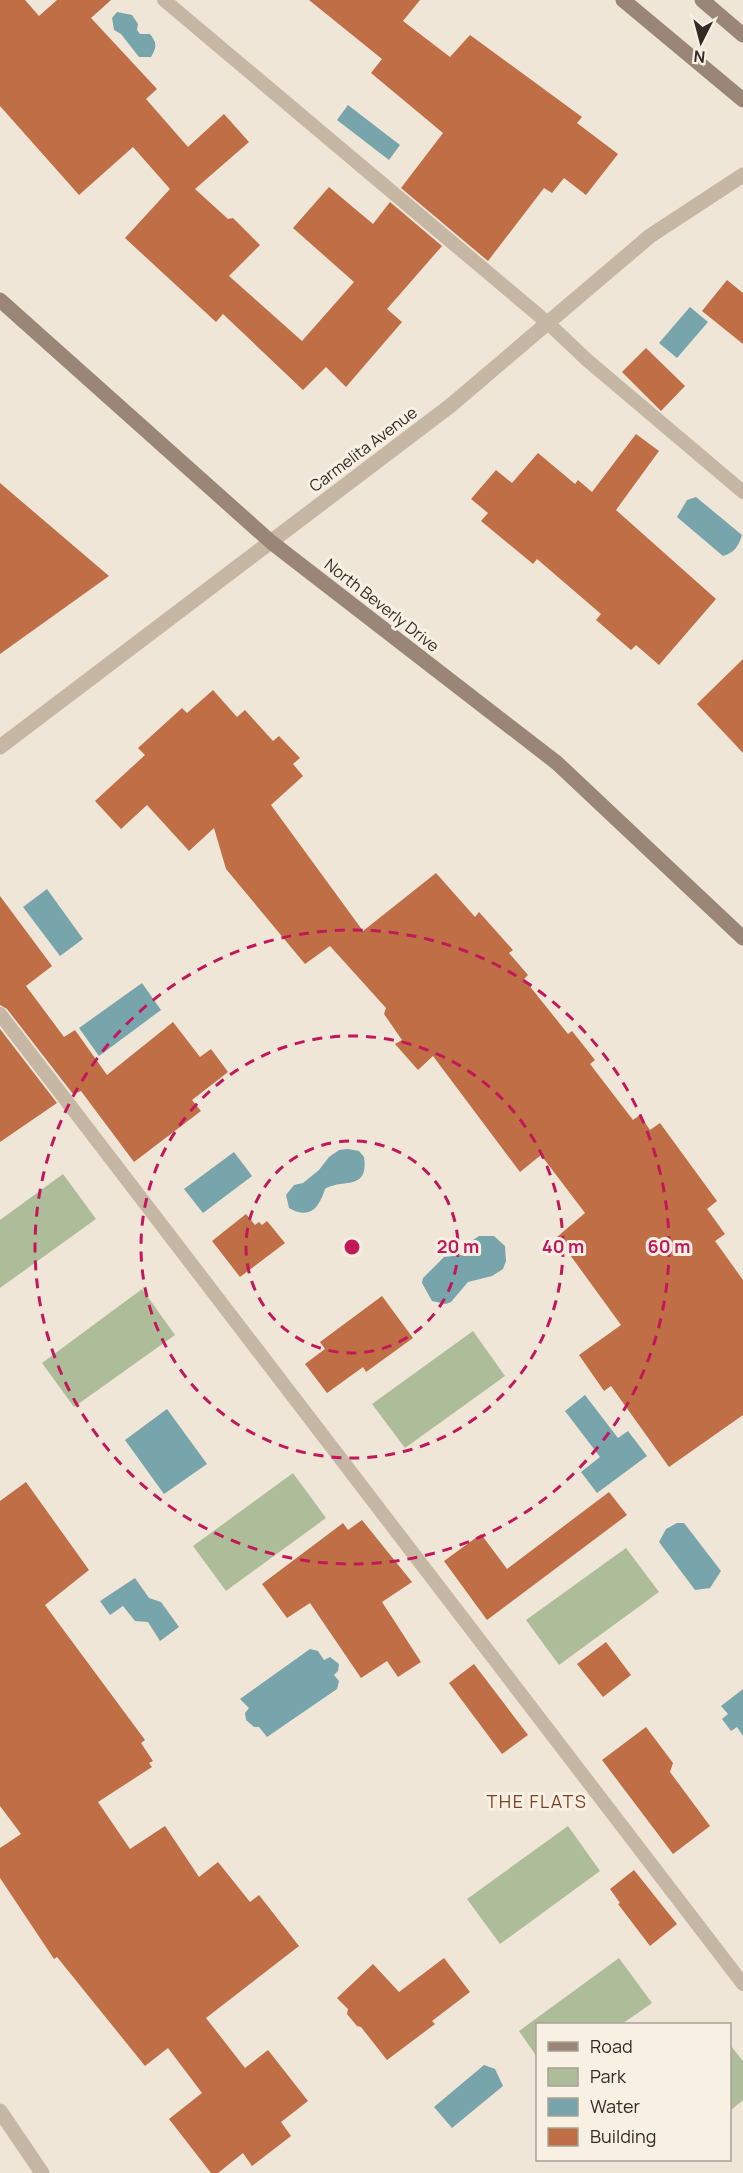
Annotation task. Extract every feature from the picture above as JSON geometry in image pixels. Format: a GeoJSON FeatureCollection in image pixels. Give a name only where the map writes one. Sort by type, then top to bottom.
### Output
{"type":"FeatureCollection","features":[{"type":"Feature","properties":{"kind":"street"},"geometry":{"type":"LineString","coordinates":[[623,0],[743,99]]}},
{"type":"Feature","properties":{"kind":"street"},"geometry":{"type":"LineString","coordinates":[[702,0],[743,35]]}},
{"type":"Feature","properties":{"kind":"street","name":"Carmelita Avenue"},"geometry":{"type":"LineString","coordinates":[[0,747],[450,406],[650,236],[743,175]]}},
{"type":"Feature","properties":{"kind":"street","name":"North Beverly Drive"},"geometry":{"type":"LineString","coordinates":[[0,300],[271,542],[557,763],[743,938]]}},
{"type":"Feature","properties":{"kind":"street"},"geometry":{"type":"LineString","coordinates":[[0,2111],[42,2173]]}},
{"type":"Feature","properties":{"kind":"lane"},"geometry":{"type":"LineString","coordinates":[[164,0],[549,324],[586,360],[743,492]]}},
{"type":"Feature","properties":{"kind":"lane"},"geometry":{"type":"LineString","coordinates":[[0,1014],[743,1984]]}},
{"type":"Feature","properties":{"kind":"green space"},"geometry":{"type":"Polygon","coordinates":[[[63,1174],[96,1219],[0,1288],[0,1220],[63,1174]]]}},
{"type":"Feature","properties":{"kind":"green space"},"geometry":{"type":"Polygon","coordinates":[[[142,1289],[175,1335],[74,1407],[42,1363],[142,1289]]]}},
{"type":"Feature","properties":{"kind":"green space"},"geometry":{"type":"Polygon","coordinates":[[[473,1331],[505,1376],[405,1448],[372,1404],[473,1331]]]}},
{"type":"Feature","properties":{"kind":"green space"},"geometry":{"type":"Polygon","coordinates":[[[293,1473],[326,1518],[226,1591],[193,1546],[293,1473]]]}},
{"type":"Feature","properties":{"kind":"green space"},"geometry":{"type":"Polygon","coordinates":[[[626,1548],[659,1592],[559,1665],[526,1620],[626,1548]]]}},
{"type":"Feature","properties":{"kind":"green space"},"geometry":{"type":"Polygon","coordinates":[[[568,1826],[600,1871],[500,1944],[467,1899],[568,1826]]]}},
{"type":"Feature","properties":{"kind":"green space"},"geometry":{"type":"Polygon","coordinates":[[[619,1958],[652,2003],[623,2023],[536,2023],[536,2056],[519,2031],[619,1958]]]}},
{"type":"Feature","properties":{"kind":"green space"},"geometry":{"type":"Polygon","coordinates":[[[731,2046],[743,2061],[743,2100],[731,2110],[731,2046]]]}},
{"type":"Feature","properties":{"kind":"water"},"geometry":{"type":"Polygon","coordinates":[[[117,12],[132,15],[138,24],[137,30],[140,34],[150,34],[155,45],[151,57],[139,57],[121,34],[114,30],[112,18],[117,12]]]}},
{"type":"Feature","properties":{"kind":"water"},"geometry":{"type":"Polygon","coordinates":[[[348,105],[400,145],[389,160],[337,120],[348,105]]]}},
{"type":"Feature","properties":{"kind":"water"},"geometry":{"type":"Polygon","coordinates":[[[690,307],[708,322],[677,358],[659,343],[690,307]]]}},
{"type":"Feature","properties":{"kind":"water"},"geometry":{"type":"Polygon","coordinates":[[[696,497],[742,535],[737,546],[730,553],[723,556],[677,517],[687,500],[696,497]]]}},
{"type":"Feature","properties":{"kind":"water"},"geometry":{"type":"Polygon","coordinates":[[[47,889],[83,939],[60,956],[23,907],[47,889]]]}},
{"type":"Feature","properties":{"kind":"water"},"geometry":{"type":"Polygon","coordinates":[[[142,983],[161,1010],[99,1056],[79,1028],[142,983]]]}},
{"type":"Feature","properties":{"kind":"water"},"geometry":{"type":"Polygon","coordinates":[[[339,1150],[359,1151],[364,1157],[364,1168],[358,1180],[325,1189],[320,1202],[313,1210],[303,1213],[289,1208],[286,1195],[294,1185],[303,1183],[339,1150]]]}},
{"type":"Feature","properties":{"kind":"water"},"geometry":{"type":"Polygon","coordinates":[[[234,1152],[252,1176],[203,1213],[184,1189],[234,1152]]]}},
{"type":"Feature","properties":{"kind":"water"},"geometry":{"type":"Polygon","coordinates":[[[479,1236],[494,1236],[505,1246],[506,1261],[503,1269],[492,1276],[468,1282],[451,1302],[446,1304],[432,1301],[422,1283],[423,1278],[444,1257],[462,1255],[470,1242],[479,1236]]]}},
{"type":"Feature","properties":{"kind":"water"},"geometry":{"type":"Polygon","coordinates":[[[585,1395],[618,1438],[628,1431],[647,1456],[597,1493],[581,1472],[600,1457],[565,1411],[585,1395]]]}},
{"type":"Feature","properties":{"kind":"water"},"geometry":{"type":"Polygon","coordinates":[[[167,1409],[207,1464],[164,1494],[125,1440],[167,1409]]]}},
{"type":"Feature","properties":{"kind":"water"},"geometry":{"type":"Polygon","coordinates":[[[677,1523],[684,1523],[721,1571],[710,1588],[695,1590],[659,1542],[666,1529],[677,1523]]]}},
{"type":"Feature","properties":{"kind":"water"},"geometry":{"type":"Polygon","coordinates":[[[135,1578],[149,1598],[161,1602],[179,1627],[160,1641],[148,1622],[135,1621],[123,1606],[110,1615],[100,1601],[135,1578]]]}},
{"type":"Feature","properties":{"kind":"water"},"geometry":{"type":"Polygon","coordinates":[[[310,1649],[318,1651],[324,1660],[330,1657],[339,1664],[338,1671],[334,1675],[339,1681],[337,1689],[267,1737],[259,1727],[254,1727],[246,1720],[245,1713],[249,1708],[240,1699],[310,1649]]]}},
{"type":"Feature","properties":{"kind":"water"},"geometry":{"type":"Polygon","coordinates":[[[743,1689],[743,1736],[737,1727],[731,1731],[722,1719],[728,1714],[721,1706],[743,1689]]]}},
{"type":"Feature","properties":{"kind":"water"},"geometry":{"type":"Polygon","coordinates":[[[484,2065],[495,2069],[503,2086],[452,2128],[434,2107],[484,2065]]]}},
{"type":"Feature","properties":{"kind":"building"},"geometry":{"type":"Polygon","coordinates":[[[0,0],[25,0],[39,16],[57,0],[111,0],[91,18],[157,89],[146,99],[188,147],[224,114],[249,142],[195,189],[228,219],[233,218],[260,245],[229,276],[302,341],[354,282],[293,228],[329,187],[373,224],[390,202],[442,246],[387,309],[402,322],[346,387],[326,367],[303,390],[223,314],[216,322],[125,238],[170,189],[133,147],[79,195],[0,106],[0,0]]]}},
{"type":"Feature","properties":{"kind":"building"},"geometry":{"type":"Polygon","coordinates":[[[309,0],[420,0],[403,21],[450,57],[470,35],[582,117],[577,123],[618,154],[586,195],[564,178],[552,193],[544,188],[488,261],[401,188],[443,133],[371,73],[382,59],[309,0]]]}},
{"type":"Feature","properties":{"kind":"building"},"geometry":{"type":"Polygon","coordinates":[[[727,280],[743,293],[743,344],[702,311],[727,280]]]}},
{"type":"Feature","properties":{"kind":"building"},"geometry":{"type":"Polygon","coordinates":[[[646,348],[685,386],[661,411],[622,372],[646,348]]]}},
{"type":"Feature","properties":{"kind":"building"},"geometry":{"type":"Polygon","coordinates":[[[636,434],[659,451],[616,510],[716,599],[659,665],[636,645],[631,650],[596,620],[601,614],[537,559],[533,564],[481,521],[488,513],[471,499],[496,470],[512,483],[538,453],[575,484],[578,480],[592,492],[636,434]]]}},
{"type":"Feature","properties":{"kind":"building"},"geometry":{"type":"Polygon","coordinates":[[[0,483],[109,576],[0,654],[0,483]]]}},
{"type":"Feature","properties":{"kind":"building"},"geometry":{"type":"Polygon","coordinates":[[[743,659],[743,753],[697,704],[743,659]]]}},
{"type":"Feature","properties":{"kind":"building"},"geometry":{"type":"Polygon","coordinates":[[[213,690],[237,717],[245,710],[273,741],[279,736],[300,758],[293,764],[303,776],[271,805],[363,931],[436,873],[475,917],[479,912],[513,950],[509,953],[528,975],[524,979],[568,1034],[572,1031],[595,1060],[590,1064],[633,1120],[640,1115],[650,1130],[660,1123],[717,1201],[707,1209],[725,1234],[715,1241],[743,1280],[743,1415],[669,1467],[611,1386],[604,1391],[579,1355],[621,1325],[557,1237],[585,1213],[541,1155],[520,1172],[433,1056],[418,1070],[395,1044],[402,1040],[384,1014],[386,1008],[330,946],[305,964],[226,869],[214,828],[189,851],[147,805],[121,829],[95,801],[145,755],[138,748],[182,708],[187,713],[213,690]]]}},
{"type":"Feature","properties":{"kind":"building"},"geometry":{"type":"Polygon","coordinates":[[[0,896],[52,966],[26,986],[64,1037],[75,1030],[107,1075],[173,1022],[200,1057],[211,1049],[228,1072],[192,1100],[201,1111],[134,1162],[81,1091],[73,1094],[7,1009],[0,1005],[0,896]]]}},
{"type":"Feature","properties":{"kind":"building"},"geometry":{"type":"Polygon","coordinates":[[[0,1029],[57,1103],[0,1142],[0,1029]]]}},
{"type":"Feature","properties":{"kind":"building"},"geometry":{"type":"Polygon","coordinates":[[[246,1214],[255,1225],[259,1222],[262,1225],[267,1221],[285,1243],[240,1277],[212,1241],[246,1214]]]}},
{"type":"Feature","properties":{"kind":"building"},"geometry":{"type":"Polygon","coordinates":[[[382,1296],[413,1338],[366,1372],[363,1367],[327,1393],[305,1364],[325,1349],[320,1342],[382,1296]]]}},
{"type":"Feature","properties":{"kind":"building"},"geometry":{"type":"Polygon","coordinates":[[[26,1482],[89,1570],[45,1605],[145,1740],[141,1743],[153,1761],[149,1763],[152,1767],[98,1802],[130,1849],[165,1826],[199,1877],[218,1862],[250,1902],[259,1895],[299,1946],[206,2018],[245,2068],[268,2050],[308,2101],[281,2122],[291,2136],[252,2166],[243,2153],[218,2173],[211,2173],[169,2119],[202,2093],[168,2048],[145,2066],[57,1957],[54,1959],[0,1878],[0,1848],[21,1834],[0,1806],[0,1501],[26,1482]]]}},
{"type":"Feature","properties":{"kind":"building"},"geometry":{"type":"Polygon","coordinates":[[[609,1492],[627,1515],[487,1620],[444,1561],[481,1534],[507,1569],[609,1492]]]}},
{"type":"Feature","properties":{"kind":"building"},"geometry":{"type":"Polygon","coordinates":[[[362,1520],[412,1582],[382,1602],[421,1662],[398,1677],[387,1661],[361,1678],[310,1603],[287,1618],[262,1584],[343,1523],[348,1530],[362,1520]]]}},
{"type":"Feature","properties":{"kind":"building"},"geometry":{"type":"Polygon","coordinates":[[[606,1642],[631,1675],[603,1697],[577,1664],[606,1642]]]}},
{"type":"Feature","properties":{"kind":"building"},"geometry":{"type":"Polygon","coordinates":[[[474,1664],[528,1735],[502,1754],[449,1683],[474,1664]]]}},
{"type":"Feature","properties":{"kind":"building"},"geometry":{"type":"Polygon","coordinates":[[[646,1727],[673,1763],[670,1772],[710,1826],[673,1854],[602,1760],[646,1727]]]}},
{"type":"Feature","properties":{"kind":"building"},"geometry":{"type":"Polygon","coordinates":[[[634,1870],[677,1924],[650,1946],[618,1904],[620,1903],[610,1889],[634,1870]]]}},
{"type":"Feature","properties":{"kind":"building"},"geometry":{"type":"Polygon","coordinates":[[[444,1958],[470,1992],[432,2021],[435,2024],[387,2060],[361,2027],[357,2026],[347,2014],[348,2009],[337,1998],[373,1964],[399,1992],[444,1958]]]}},
{"type":"Feature","properties":{"kind":"district","name":"THE FLATS"},"geometry":{"type":"Point","coordinates":[537,1802]}}]}
